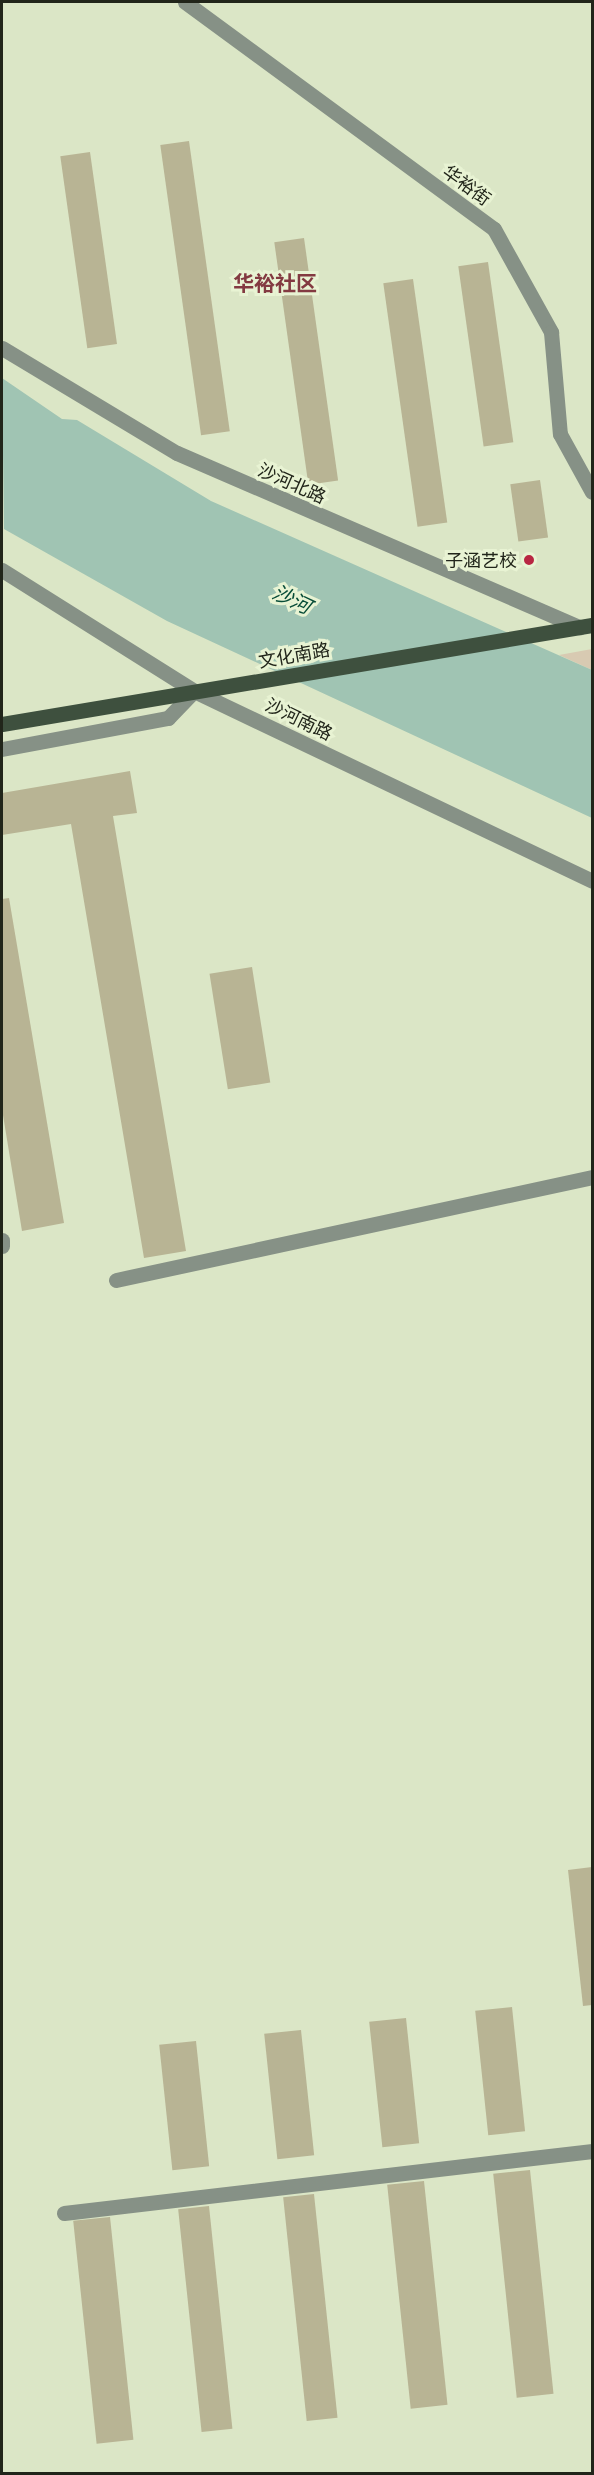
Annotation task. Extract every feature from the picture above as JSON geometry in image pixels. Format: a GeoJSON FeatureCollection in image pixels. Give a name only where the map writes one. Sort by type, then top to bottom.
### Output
{"type":"FeatureCollection","features":[{"type":"Feature","properties":{"kind":"main road","name":"文化南路"},"geometry":{"type":"LineString","coordinates":[[2,724],[586,626]]}},
{"type":"Feature","properties":{"kind":"street","name":"华裕街"},"geometry":{"type":"LineString","coordinates":[[185,2],[494,229],[551,332],[560,434],[592,492]]}},
{"type":"Feature","properties":{"kind":"street","name":"沙河北路"},"geometry":{"type":"LineString","coordinates":[[2,348],[177,453],[586,626]]}},
{"type":"Feature","properties":{"kind":"street","name":"沙河南路"},"geometry":{"type":"LineString","coordinates":[[2,570],[194,690],[592,881]]}},
{"type":"Feature","properties":{"kind":"street"},"geometry":{"type":"LineString","coordinates":[[2,749],[168,718],[194,690]]}},
{"type":"Feature","properties":{"kind":"street"},"geometry":{"type":"LineString","coordinates":[[116,1280],[592,1177]]}},
{"type":"Feature","properties":{"kind":"street"},"geometry":{"type":"LineString","coordinates":[[64,2213],[592,2151]]}},
{"type":"Feature","properties":{"kind":"shaded area"},"geometry":{"type":"Polygon","coordinates":[[[592,649],[592,670],[559,655],[592,649]]]}},
{"type":"Feature","properties":{"kind":"water","name":"沙河"},"geometry":{"type":"Polygon","coordinates":[[[2,378],[62,419],[77,420],[211,501],[592,670],[592,818],[167,621],[4,529],[2,378]]]}},
{"type":"Feature","properties":{"kind":"building"},"geometry":{"type":"Polygon","coordinates":[[[189,141],[230,431],[201,435],[160,145],[189,141]]]}},
{"type":"Feature","properties":{"kind":"building"},"geometry":{"type":"Polygon","coordinates":[[[90,152],[117,344],[87,348],[60,156],[90,152]]]}},
{"type":"Feature","properties":{"kind":"building"},"geometry":{"type":"Polygon","coordinates":[[[304,238],[338,481],[308,485],[274,242],[304,238]]]}},
{"type":"Feature","properties":{"kind":"building"},"geometry":{"type":"Polygon","coordinates":[[[488,262],[513,442],[484,446],[458,266],[488,262]]]}},
{"type":"Feature","properties":{"kind":"building"},"geometry":{"type":"Polygon","coordinates":[[[413,279],[447,523],[418,527],[383,283],[413,279]]]}},
{"type":"Feature","properties":{"kind":"building"},"geometry":{"type":"Polygon","coordinates":[[[540,480],[548,537],[518,542],[510,484],[540,480]]]}},
{"type":"Feature","properties":{"kind":"building"},"geometry":{"type":"Polygon","coordinates":[[[130,771],[137,813],[113,816],[186,1251],[144,1258],[71,824],[2,835],[2,793],[130,771]]]}},
{"type":"Feature","properties":{"kind":"building"},"geometry":{"type":"Polygon","coordinates":[[[9,898],[64,1223],[22,1231],[2,1109],[2,899],[9,898]]]}},
{"type":"Feature","properties":{"kind":"building"},"geometry":{"type":"Polygon","coordinates":[[[252,967],[270,1083],[228,1089],[210,974],[252,967]]]}},
{"type":"Feature","properties":{"kind":"building"},"geometry":{"type":"Polygon","coordinates":[[[592,1867],[592,2005],[583,2006],[568,1870],[592,1867]]]}},
{"type":"Feature","properties":{"kind":"building"},"geometry":{"type":"Polygon","coordinates":[[[512,2007],[525,2131],[488,2135],[475,2011],[512,2007]]]}},
{"type":"Feature","properties":{"kind":"building"},"geometry":{"type":"Polygon","coordinates":[[[406,2018],[419,2143],[382,2147],[369,2022],[406,2018]]]}},
{"type":"Feature","properties":{"kind":"building"},"geometry":{"type":"Polygon","coordinates":[[[301,2030],[314,2155],[277,2159],[264,2034],[301,2030]]]}},
{"type":"Feature","properties":{"kind":"building"},"geometry":{"type":"Polygon","coordinates":[[[196,2041],[209,2166],[172,2170],[159,2045],[196,2041]]]}},
{"type":"Feature","properties":{"kind":"building"},"geometry":{"type":"Polygon","coordinates":[[[530,2170],[554,2394],[517,2398],[493,2174],[530,2170]]]}},
{"type":"Feature","properties":{"kind":"building"},"geometry":{"type":"Polygon","coordinates":[[[424,2181],[448,2405],[411,2409],[387,2185],[424,2181]]]}},
{"type":"Feature","properties":{"kind":"building"},"geometry":{"type":"Polygon","coordinates":[[[314,2194],[338,2418],[307,2421],[283,2197],[314,2194]]]}},
{"type":"Feature","properties":{"kind":"building"},"geometry":{"type":"Polygon","coordinates":[[[209,2206],[232,2429],[202,2432],[178,2209],[209,2206]]]}},
{"type":"Feature","properties":{"kind":"building"},"geometry":{"type":"Polygon","coordinates":[[[110,2217],[133,2440],[97,2444],[73,2221],[110,2217]]]}},
{"type":"Feature","properties":{"kind":"place","name":"子涵艺校"},"geometry":{"type":"Point","coordinates":[529,560]}},
{"type":"Feature","properties":{"kind":"district","name":"华裕社区"},"geometry":{"type":"Point","coordinates":[275,283]}}]}
